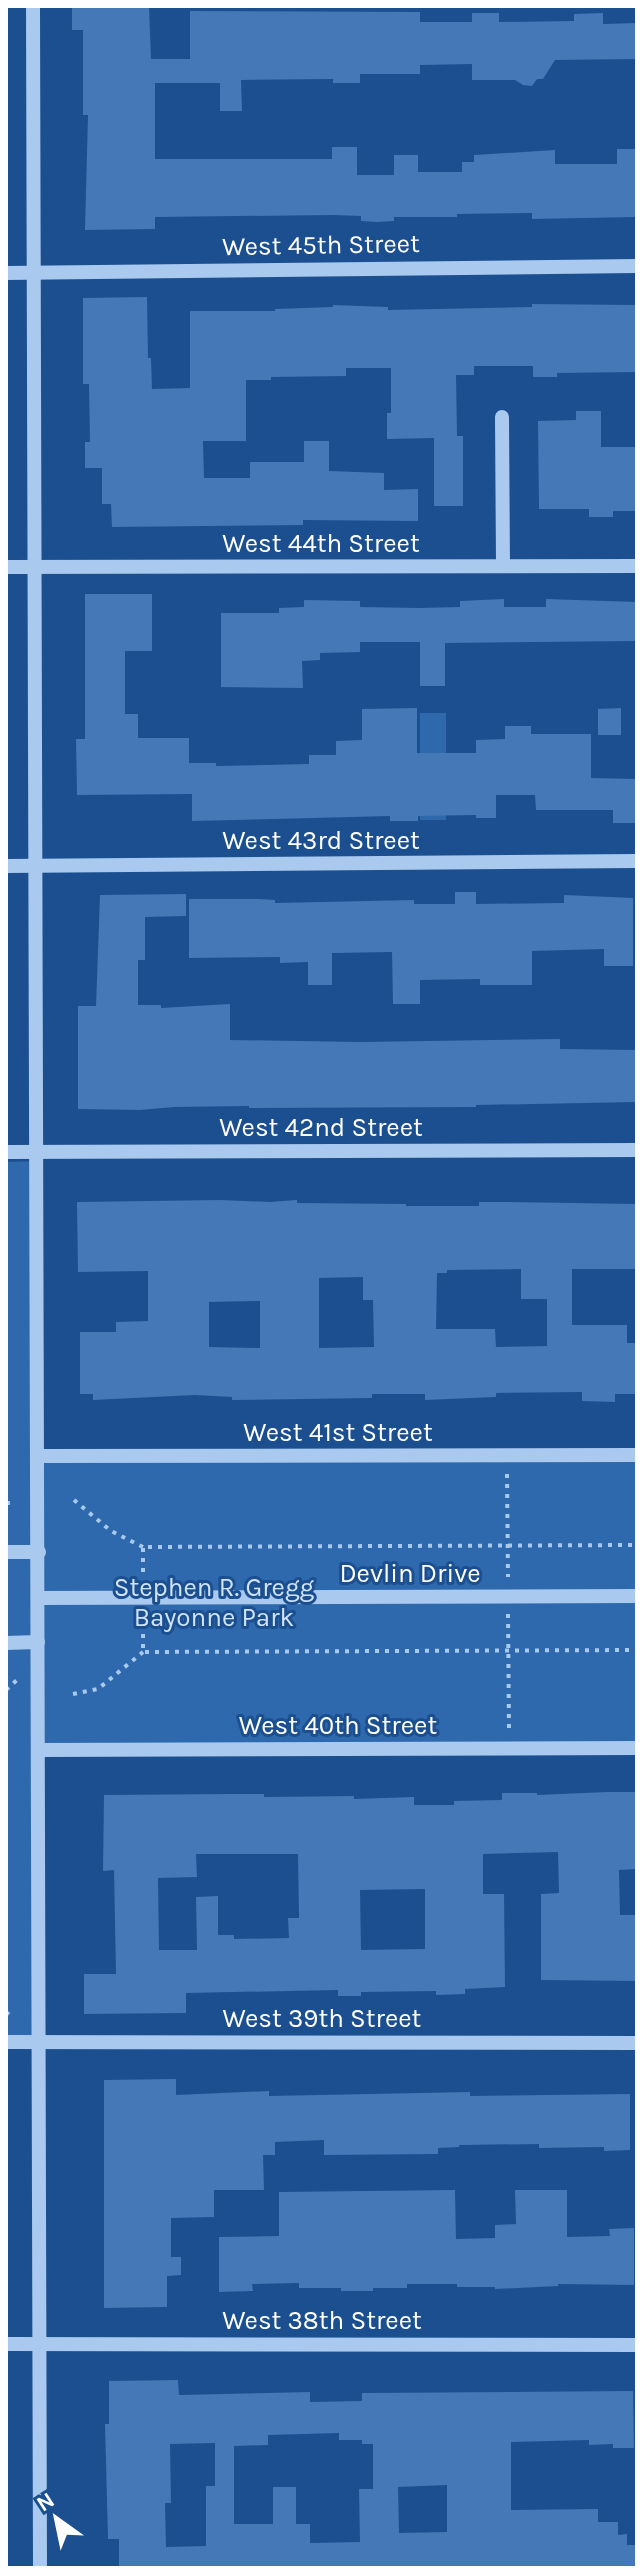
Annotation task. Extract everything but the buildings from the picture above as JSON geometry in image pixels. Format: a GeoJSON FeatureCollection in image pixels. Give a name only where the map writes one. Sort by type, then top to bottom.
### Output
{"type":"FeatureCollection","features":[{"type":"Feature","properties":{"kind":"street"},"geometry":{"type":"LineString","coordinates":[[33,6],[40,2568]]}},
{"type":"Feature","properties":{"kind":"street","name":"West 45th Street"},"geometry":{"type":"LineString","coordinates":[[6,273],[637,266]]}},
{"type":"Feature","properties":{"kind":"street"},"geometry":{"type":"LineString","coordinates":[[502,417],[503,566]]}},
{"type":"Feature","properties":{"kind":"street","name":"West 44th Street"},"geometry":{"type":"LineString","coordinates":[[6,567],[637,566]]}},
{"type":"Feature","properties":{"kind":"street","name":"West 43rd Street"},"geometry":{"type":"LineString","coordinates":[[6,866],[637,861]]}},
{"type":"Feature","properties":{"kind":"street","name":"West 42nd Street"},"geometry":{"type":"LineString","coordinates":[[6,1152],[637,1150]]}},
{"type":"Feature","properties":{"kind":"street","name":"West 41st Street"},"geometry":{"type":"LineString","coordinates":[[38,1456],[637,1455]]}},
{"type":"Feature","properties":{"kind":"street"},"geometry":{"type":"LineString","coordinates":[[6,1552],[39,1552]]}},
{"type":"Feature","properties":{"kind":"street","name":"Devlin Drive"},"geometry":{"type":"LineString","coordinates":[[39,1598],[637,1596]]}},
{"type":"Feature","properties":{"kind":"street"},"geometry":{"type":"LineString","coordinates":[[6,1643],[38,1642]]}},
{"type":"Feature","properties":{"kind":"street","name":"West 40th Street"},"geometry":{"type":"LineString","coordinates":[[39,1750],[637,1748]]}},
{"type":"Feature","properties":{"kind":"street","name":"West 39th Street"},"geometry":{"type":"LineString","coordinates":[[6,2042],[637,2043]]}},
{"type":"Feature","properties":{"kind":"street","name":"West 38th Street"},"geometry":{"type":"LineString","coordinates":[[6,2344],[637,2345]]}},
{"type":"Feature","properties":{"kind":"path"},"geometry":{"type":"LineString","coordinates":[[74,1500],[111,1531],[143,1547],[637,1545]]}},
{"type":"Feature","properties":{"kind":"path"},"geometry":{"type":"LineString","coordinates":[[143,1547],[143,1572]]}},
{"type":"Feature","properties":{"kind":"path"},"geometry":{"type":"LineString","coordinates":[[143,1624],[143,1652]]}},
{"type":"Feature","properties":{"kind":"path"},"geometry":{"type":"LineString","coordinates":[[73,1694],[98,1689],[143,1652],[637,1650]]}},
{"type":"Feature","properties":{"kind":"path"},"geometry":{"type":"LineString","coordinates":[[7,1688],[17,1680]]}},
{"type":"Feature","properties":{"kind":"path"},"geometry":{"type":"LineString","coordinates":[[6,2012],[13,2018]]}},
{"type":"Feature","properties":{"kind":"green space"},"geometry":{"type":"Polygon","coordinates":[[[420,713],[446,713],[446,820],[420,820],[420,713]]]}},
{"type":"Feature","properties":{"kind":"green space","name":"Stephen R. Gregg Bayonne Park"},"geometry":{"type":"Polygon","coordinates":[[[38,1161],[38,1455],[637,1454],[637,1748],[39,1751],[39,2042],[6,2042],[6,1162],[38,1161]]]}}]}
